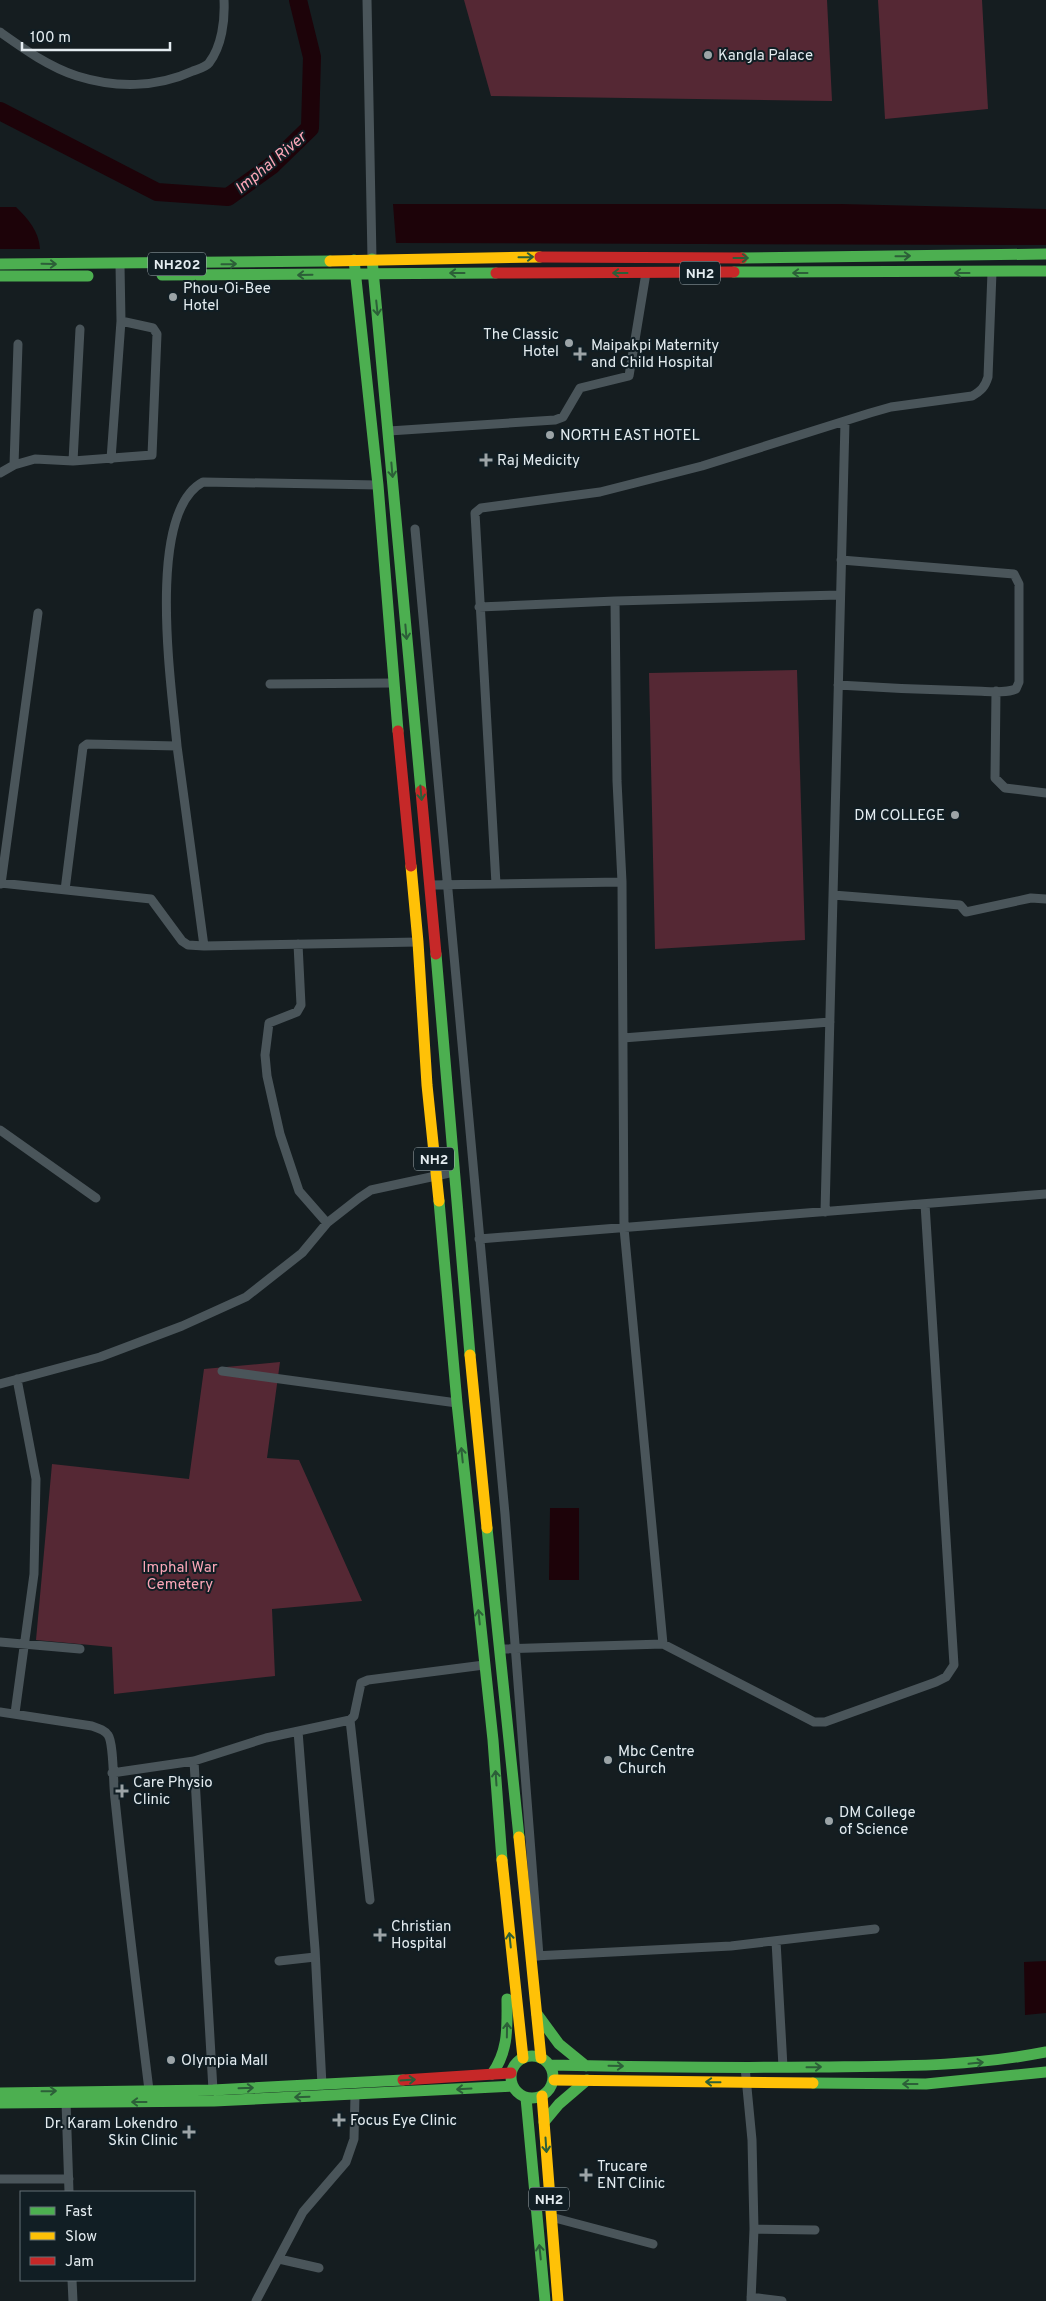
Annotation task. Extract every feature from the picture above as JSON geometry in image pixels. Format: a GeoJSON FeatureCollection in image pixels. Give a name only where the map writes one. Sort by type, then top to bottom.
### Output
{"type":"FeatureCollection","features":[{"type":"Feature","properties":{"kind":"main road","name":"NH2"},"geometry":{"type":"LineString","coordinates":[[523,2058],[512,1959],[493,1740],[457,1403],[447,1272],[427,1085],[418,942],[393,683],[378,486],[354,260],[1046,254]]}},
{"type":"Feature","properties":{"kind":"main road","name":"NH2"},"geometry":{"type":"LineString","coordinates":[[372,259],[430,885],[474,1401],[534,1956],[536,2012],[546,2062],[554,2080]]}},
{"type":"Feature","properties":{"kind":"main road","name":"NH202"},"geometry":{"type":"LineString","coordinates":[[0,276],[117,273],[260,263],[354,260]]}},
{"type":"Feature","properties":{"kind":"main road","name":"NH202"},"geometry":{"type":"LineString","coordinates":[[0,264],[117,273]]}},
{"type":"Feature","properties":{"kind":"main road","name":"NH2"},"geometry":{"type":"LineString","coordinates":[[354,274],[1046,271]]}},
{"type":"Feature","properties":{"kind":"main road","name":"NH202"},"geometry":{"type":"LineString","coordinates":[[149,276],[354,274]]}},
{"type":"Feature","properties":{"kind":"main road"},"geometry":{"type":"LineString","coordinates":[[401,762],[418,760]]}},
{"type":"Feature","properties":{"kind":"main road"},"geometry":{"type":"LineString","coordinates":[[492,2074],[501,2063],[507,2045],[507,1990],[512,1959]]}},
{"type":"Feature","properties":{"kind":"main road"},"geometry":{"type":"LineString","coordinates":[[536,2012],[559,2044],[586,2066]]}},
{"type":"Feature","properties":{"kind":"main road"},"geometry":{"type":"LineString","coordinates":[[1046,2052],[999,2061],[964,2065],[687,2068],[586,2066],[546,2062],[529,2056],[518,2062],[511,2073],[513,2086],[516,2091],[526,2098],[542,2096],[552,2086],[554,2080],[926,2084],[1046,2072]]}},
{"type":"Feature","properties":{"kind":"main road"},"geometry":{"type":"LineString","coordinates":[[0,2103],[66,2102],[149,2090],[213,2090],[322,2085],[511,2073]]}},
{"type":"Feature","properties":{"kind":"main road"},"geometry":{"type":"LineString","coordinates":[[544,2122],[559,2104],[587,2080]]}},
{"type":"Feature","properties":{"kind":"main road"},"geometry":{"type":"LineString","coordinates":[[0,2092],[214,2101],[513,2086]]}},
{"type":"Feature","properties":{"kind":"main road","name":"NH2"},"geometry":{"type":"LineString","coordinates":[[542,2096],[558,2301]]}},
{"type":"Feature","properties":{"kind":"main road","name":"NH2"},"geometry":{"type":"LineString","coordinates":[[526,2098],[545,2301]]}},
{"type":"Feature","properties":{"kind":"street"},"geometry":{"type":"LineString","coordinates":[[0,32],[36,57],[75,76],[111,84],[152,84],[183,76],[209,64],[218,47],[224,15],[224,0]]}},
{"type":"Feature","properties":{"kind":"street"},"geometry":{"type":"LineString","coordinates":[[367,0],[372,259]]}},
{"type":"Feature","properties":{"kind":"street"},"geometry":{"type":"LineString","coordinates":[[496,884],[475,512],[481,508],[600,492],[702,466],[891,407],[972,396],[985,386],[988,377],[992,272]]}},
{"type":"Feature","properties":{"kind":"street"},"geometry":{"type":"LineString","coordinates":[[112,458],[121,321],[117,273]]}},
{"type":"Feature","properties":{"kind":"street"},"geometry":{"type":"LineString","coordinates":[[389,431],[555,420],[563,417],[580,388],[628,376],[646,273]]}},
{"type":"Feature","properties":{"kind":"street"},"geometry":{"type":"LineString","coordinates":[[0,472],[14,465],[35,459],[73,461],[150,456],[152,452],[157,332],[153,328],[121,321]]}},
{"type":"Feature","properties":{"kind":"street"},"geometry":{"type":"LineString","coordinates":[[73,461],[80,329]]}},
{"type":"Feature","properties":{"kind":"street"},"geometry":{"type":"LineString","coordinates":[[14,465],[18,344]]}},
{"type":"Feature","properties":{"kind":"street"},"geometry":{"type":"LineString","coordinates":[[825,1212],[846,422]]}},
{"type":"Feature","properties":{"kind":"street"},"geometry":{"type":"LineString","coordinates":[[204,946],[177,746],[166,609],[166,575],[171,538],[186,496],[194,487],[203,482],[378,486]]}},
{"type":"Feature","properties":{"kind":"street"},"geometry":{"type":"LineString","coordinates":[[415,529],[505,1514],[516,1649],[534,1956],[664,1950],[776,1941],[875,1929]]}},
{"type":"Feature","properties":{"kind":"street"},"geometry":{"type":"LineString","coordinates":[[838,685],[917,690],[1012,691],[1016,689],[1019,682],[1019,584],[1014,574],[841,560]]}},
{"type":"Feature","properties":{"kind":"street"},"geometry":{"type":"LineString","coordinates":[[479,607],[840,595]]}},
{"type":"Feature","properties":{"kind":"street"},"geometry":{"type":"LineString","coordinates":[[615,601],[617,781],[622,882],[624,1228],[663,1644]]}},
{"type":"Feature","properties":{"kind":"street"},"geometry":{"type":"LineString","coordinates":[[38,614],[1,883],[151,899],[184,944],[204,946],[418,942]]}},
{"type":"Feature","properties":{"kind":"street"},"geometry":{"type":"LineString","coordinates":[[270,684],[393,683]]}},
{"type":"Feature","properties":{"kind":"street"},"geometry":{"type":"LineString","coordinates":[[996,691],[996,778],[1005,788],[1046,794]]}},
{"type":"Feature","properties":{"kind":"street"},"geometry":{"type":"LineString","coordinates":[[65,890],[83,747],[87,744],[177,746]]}},
{"type":"Feature","properties":{"kind":"street"},"geometry":{"type":"LineString","coordinates":[[430,885],[622,882]]}},
{"type":"Feature","properties":{"kind":"street"},"geometry":{"type":"LineString","coordinates":[[833,895],[960,905],[966,912],[1031,898],[1046,899]]}},
{"type":"Feature","properties":{"kind":"street"},"geometry":{"type":"LineString","coordinates":[[298,944],[301,1005],[297,1012],[270,1021],[267,1026],[264,1055],[266,1076],[280,1134],[299,1191],[327,1223]]}},
{"type":"Feature","properties":{"kind":"street"},"geometry":{"type":"LineString","coordinates":[[623,1038],[830,1022]]}},
{"type":"Feature","properties":{"kind":"street"},"geometry":{"type":"LineString","coordinates":[[0,1130],[96,1198]]}},
{"type":"Feature","properties":{"kind":"street"},"geometry":{"type":"LineString","coordinates":[[0,1384],[100,1357],[182,1326],[246,1297],[302,1253],[327,1223],[372,1190],[454,1172]]}},
{"type":"Feature","properties":{"kind":"street"},"geometry":{"type":"LineString","coordinates":[[479,1239],[1046,1194]]}},
{"type":"Feature","properties":{"kind":"street"},"geometry":{"type":"LineString","coordinates":[[500,1649],[663,1644],[805,1718],[820,1723],[936,1682],[951,1672],[954,1665],[952,1619],[925,1204]]}},
{"type":"Feature","properties":{"kind":"street"},"geometry":{"type":"LineString","coordinates":[[222,1371],[457,1403]]}},
{"type":"Feature","properties":{"kind":"street"},"geometry":{"type":"LineString","coordinates":[[15,1713],[34,1574],[36,1478],[16,1379]]}},
{"type":"Feature","properties":{"kind":"street"},"geometry":{"type":"LineString","coordinates":[[0,1642],[80,1648]]}},
{"type":"Feature","properties":{"kind":"street"},"geometry":{"type":"LineString","coordinates":[[112,1773],[194,1761],[266,1738],[350,1720],[354,1716],[361,1683],[368,1680],[484,1665]]}},
{"type":"Feature","properties":{"kind":"street"},"geometry":{"type":"LineString","coordinates":[[0,1712],[15,1713],[102,1730],[108,1735],[112,1746],[112,1773],[149,2090]]}},
{"type":"Feature","properties":{"kind":"street"},"geometry":{"type":"LineString","coordinates":[[350,1720],[370,1900]]}},
{"type":"Feature","properties":{"kind":"street"},"geometry":{"type":"LineString","coordinates":[[298,1731],[315,1957],[322,2085]]}},
{"type":"Feature","properties":{"kind":"street"},"geometry":{"type":"LineString","coordinates":[[194,1761],[213,2090]]}},
{"type":"Feature","properties":{"kind":"street"},"geometry":{"type":"LineString","coordinates":[[776,1941],[783,2067]]}},
{"type":"Feature","properties":{"kind":"street"},"geometry":{"type":"LineString","coordinates":[[279,1961],[315,1957]]}},
{"type":"Feature","properties":{"kind":"street"},"geometry":{"type":"LineString","coordinates":[[745,2067],[752,2140],[754,2229],[751,2299],[782,2301]]}},
{"type":"Feature","properties":{"kind":"street"},"geometry":{"type":"LineString","coordinates":[[256,2301],[303,2212],[346,2162],[354,2139],[355,2095]]}},
{"type":"Feature","properties":{"kind":"street"},"geometry":{"type":"LineString","coordinates":[[66,2102],[69,2191]]}},
{"type":"Feature","properties":{"kind":"street"},"geometry":{"type":"LineString","coordinates":[[0,2179],[69,2179]]}},
{"type":"Feature","properties":{"kind":"street"},"geometry":{"type":"LineString","coordinates":[[551,2217],[653,2244]]}},
{"type":"Feature","properties":{"kind":"street"},"geometry":{"type":"LineString","coordinates":[[754,2229],[815,2230]]}},
{"type":"Feature","properties":{"kind":"street"},"geometry":{"type":"LineString","coordinates":[[279,2259],[319,2268]]}},
{"type":"Feature","properties":{"kind":"street"},"geometry":{"type":"LineString","coordinates":[[72,2281],[72,2301]]}},
{"type":"Feature","properties":{"kind":"green space"},"geometry":{"type":"Polygon","coordinates":[[[464,0],[827,0],[832,101],[491,96],[464,0]]]}},
{"type":"Feature","properties":{"kind":"green space"},"geometry":{"type":"Polygon","coordinates":[[[878,0],[982,0],[988,109],[885,119],[878,0]]]}},
{"type":"Feature","properties":{"kind":"green space"},"geometry":{"type":"Polygon","coordinates":[[[797,670],[805,940],[655,949],[649,673],[797,670]]]}},
{"type":"Feature","properties":{"kind":"green space","name":"Imphal War Cemetery"},"geometry":{"type":"Polygon","coordinates":[[[280,1362],[267,1458],[299,1460],[362,1601],[272,1609],[275,1676],[114,1694],[112,1647],[36,1640],[52,1464],[189,1479],[204,1369],[280,1362]]]}},
{"type":"Feature","properties":{"kind":"shaded area"},"geometry":{"type":"Polygon","coordinates":[[[393,204],[841,204],[1046,209],[1046,245],[396,243],[393,204]]]}},
{"type":"Feature","properties":{"kind":"shaded area"},"geometry":{"type":"Polygon","coordinates":[[[0,207],[16,207],[29,221],[35,231],[40,249],[0,249],[0,207]]]}},
{"type":"Feature","properties":{"kind":"shaded area"},"geometry":{"type":"Polygon","coordinates":[[[550,1508],[579,1508],[579,1580],[549,1580],[550,1508]]]}},
{"type":"Feature","properties":{"kind":"shaded area"},"geometry":{"type":"Polygon","coordinates":[[[1046,1961],[1046,2013],[1025,2015],[1024,1962],[1046,1961]]]}},
{"type":"Feature","properties":{"kind":"waterway","name":"Imphal River"},"geometry":{"type":"LineString","coordinates":[[0,111],[157,192],[228,197],[271,166],[310,128],[312,57],[298,0]]}},
{"type":"Feature","properties":{"kind":"traffic: fast"},"geometry":{"type":"LineString","coordinates":[[742,258],[1046,254]]}},
{"type":"Feature","properties":{"kind":"traffic: fast"},"geometry":{"type":"LineString","coordinates":[[372,259],[421,791]]}},
{"type":"Feature","properties":{"kind":"traffic: fast"},"geometry":{"type":"LineString","coordinates":[[354,260],[378,485],[398,731]]}},
{"type":"Feature","properties":{"kind":"traffic: fast"},"geometry":{"type":"LineString","coordinates":[[0,264],[330,261]]}},
{"type":"Feature","properties":{"kind":"traffic: fast"},"geometry":{"type":"LineString","coordinates":[[734,272],[1046,271]]}},
{"type":"Feature","properties":{"kind":"traffic: fast"},"geometry":{"type":"LineString","coordinates":[[162,275],[496,273]]}},
{"type":"Feature","properties":{"kind":"traffic: fast"},"geometry":{"type":"LineString","coordinates":[[0,276],[88,276]]}},
{"type":"Feature","properties":{"kind":"traffic: fast"},"geometry":{"type":"LineString","coordinates":[[436,954],[470,1355]]}},
{"type":"Feature","properties":{"kind":"traffic: fast"},"geometry":{"type":"LineString","coordinates":[[439,1201],[457,1403],[493,1740],[502,1860]]}},
{"type":"Feature","properties":{"kind":"traffic: fast"},"geometry":{"type":"LineString","coordinates":[[487,1528],[519,1837]]}},
{"type":"Feature","properties":{"kind":"traffic: fast"},"geometry":{"type":"LineString","coordinates":[[492,2074],[502,2056],[506,2038],[507,1999]]}},
{"type":"Feature","properties":{"kind":"traffic: fast"},"geometry":{"type":"LineString","coordinates":[[537,2014],[559,2044],[586,2066]]}},
{"type":"Feature","properties":{"kind":"traffic: fast"},"geometry":{"type":"LineString","coordinates":[[550,2065],[718,2067],[905,2066],[989,2061],[1046,2052]]}},
{"type":"Feature","properties":{"kind":"traffic: fast"},"geometry":{"type":"LineString","coordinates":[[536,2056],[544,2059],[550,2065],[553,2077],[550,2089],[544,2095],[528,2098],[520,2095],[514,2089],[511,2073],[514,2065],[520,2059],[536,2056]]}},
{"type":"Feature","properties":{"kind":"traffic: fast"},"geometry":{"type":"LineString","coordinates":[[813,2083],[926,2084],[1046,2072]]}},
{"type":"Feature","properties":{"kind":"traffic: fast"},"geometry":{"type":"LineString","coordinates":[[0,2093],[213,2090],[403,2080]]}},
{"type":"Feature","properties":{"kind":"traffic: fast"},"geometry":{"type":"LineString","coordinates":[[544,2122],[559,2104],[587,2080]]}},
{"type":"Feature","properties":{"kind":"traffic: fast"},"geometry":{"type":"LineString","coordinates":[[0,2103],[214,2101],[513,2086]]}},
{"type":"Feature","properties":{"kind":"traffic: fast"},"geometry":{"type":"LineString","coordinates":[[526,2098],[545,2301]]}},
{"type":"Feature","properties":{"kind":"traffic: slow"},"geometry":{"type":"LineString","coordinates":[[330,261],[540,257]]}},
{"type":"Feature","properties":{"kind":"traffic: slow"},"geometry":{"type":"LineString","coordinates":[[411,866],[427,1085],[439,1201]]}},
{"type":"Feature","properties":{"kind":"traffic: slow"},"geometry":{"type":"LineString","coordinates":[[470,1355],[487,1528]]}},
{"type":"Feature","properties":{"kind":"traffic: slow"},"geometry":{"type":"LineString","coordinates":[[519,1837],[541,2058]]}},
{"type":"Feature","properties":{"kind":"traffic: slow"},"geometry":{"type":"LineString","coordinates":[[502,1860],[523,2058]]}},
{"type":"Feature","properties":{"kind":"traffic: slow"},"geometry":{"type":"LineString","coordinates":[[554,2080],[813,2083]]}},
{"type":"Feature","properties":{"kind":"traffic: slow"},"geometry":{"type":"LineString","coordinates":[[542,2096],[558,2301]]}},
{"type":"Feature","properties":{"kind":"traffic: jam"},"geometry":{"type":"LineString","coordinates":[[540,257],[742,258]]}},
{"type":"Feature","properties":{"kind":"traffic: jam"},"geometry":{"type":"LineString","coordinates":[[496,273],[734,272]]}},
{"type":"Feature","properties":{"kind":"traffic: jam"},"geometry":{"type":"LineString","coordinates":[[398,731],[411,866]]}},
{"type":"Feature","properties":{"kind":"traffic: jam"},"geometry":{"type":"LineString","coordinates":[[421,791],[436,954]]}},
{"type":"Feature","properties":{"kind":"traffic: jam"},"geometry":{"type":"LineString","coordinates":[[403,2080],[511,2073]]}},
{"type":"Feature","properties":{"kind":"place","name":"Kangla Palace"},"geometry":{"type":"Point","coordinates":[708,55]}},
{"type":"Feature","properties":{"kind":"place","name":"Phou-Oi-Bee Hotel"},"geometry":{"type":"Point","coordinates":[173,297]}},
{"type":"Feature","properties":{"kind":"place","name":"The Classic Hotel"},"geometry":{"type":"Point","coordinates":[569,343]}},
{"type":"Feature","properties":{"kind":"place","name":"Maipakpi Maternity and Child Hospital"},"geometry":{"type":"Point","coordinates":[580,354]}},
{"type":"Feature","properties":{"kind":"place","name":"NORTH EAST HOTEL"},"geometry":{"type":"Point","coordinates":[550,435]}},
{"type":"Feature","properties":{"kind":"place","name":"Raj Medicity"},"geometry":{"type":"Point","coordinates":[486,460]}},
{"type":"Feature","properties":{"kind":"place","name":"DM COLLEGE"},"geometry":{"type":"Point","coordinates":[955,815]}},
{"type":"Feature","properties":{"kind":"place","name":"Mbc Centre Church"},"geometry":{"type":"Point","coordinates":[608,1760]}},
{"type":"Feature","properties":{"kind":"place","name":"Care Physio Clinic"},"geometry":{"type":"Point","coordinates":[122,1791]}},
{"type":"Feature","properties":{"kind":"place","name":"DM College of Science"},"geometry":{"type":"Point","coordinates":[829,1821]}},
{"type":"Feature","properties":{"kind":"place","name":"Christian Hospital"},"geometry":{"type":"Point","coordinates":[380,1935]}},
{"type":"Feature","properties":{"kind":"place","name":"Olympia Mall"},"geometry":{"type":"Point","coordinates":[171,2060]}},
{"type":"Feature","properties":{"kind":"place","name":"Focus Eye Clinic"},"geometry":{"type":"Point","coordinates":[339,2120]}},
{"type":"Feature","properties":{"kind":"place","name":"Dr. Karam Lokendro Skin Clinic"},"geometry":{"type":"Point","coordinates":[189,2132]}},
{"type":"Feature","properties":{"kind":"place","name":"Trucare ENT Clinic"},"geometry":{"type":"Point","coordinates":[586,2175]}}]}
